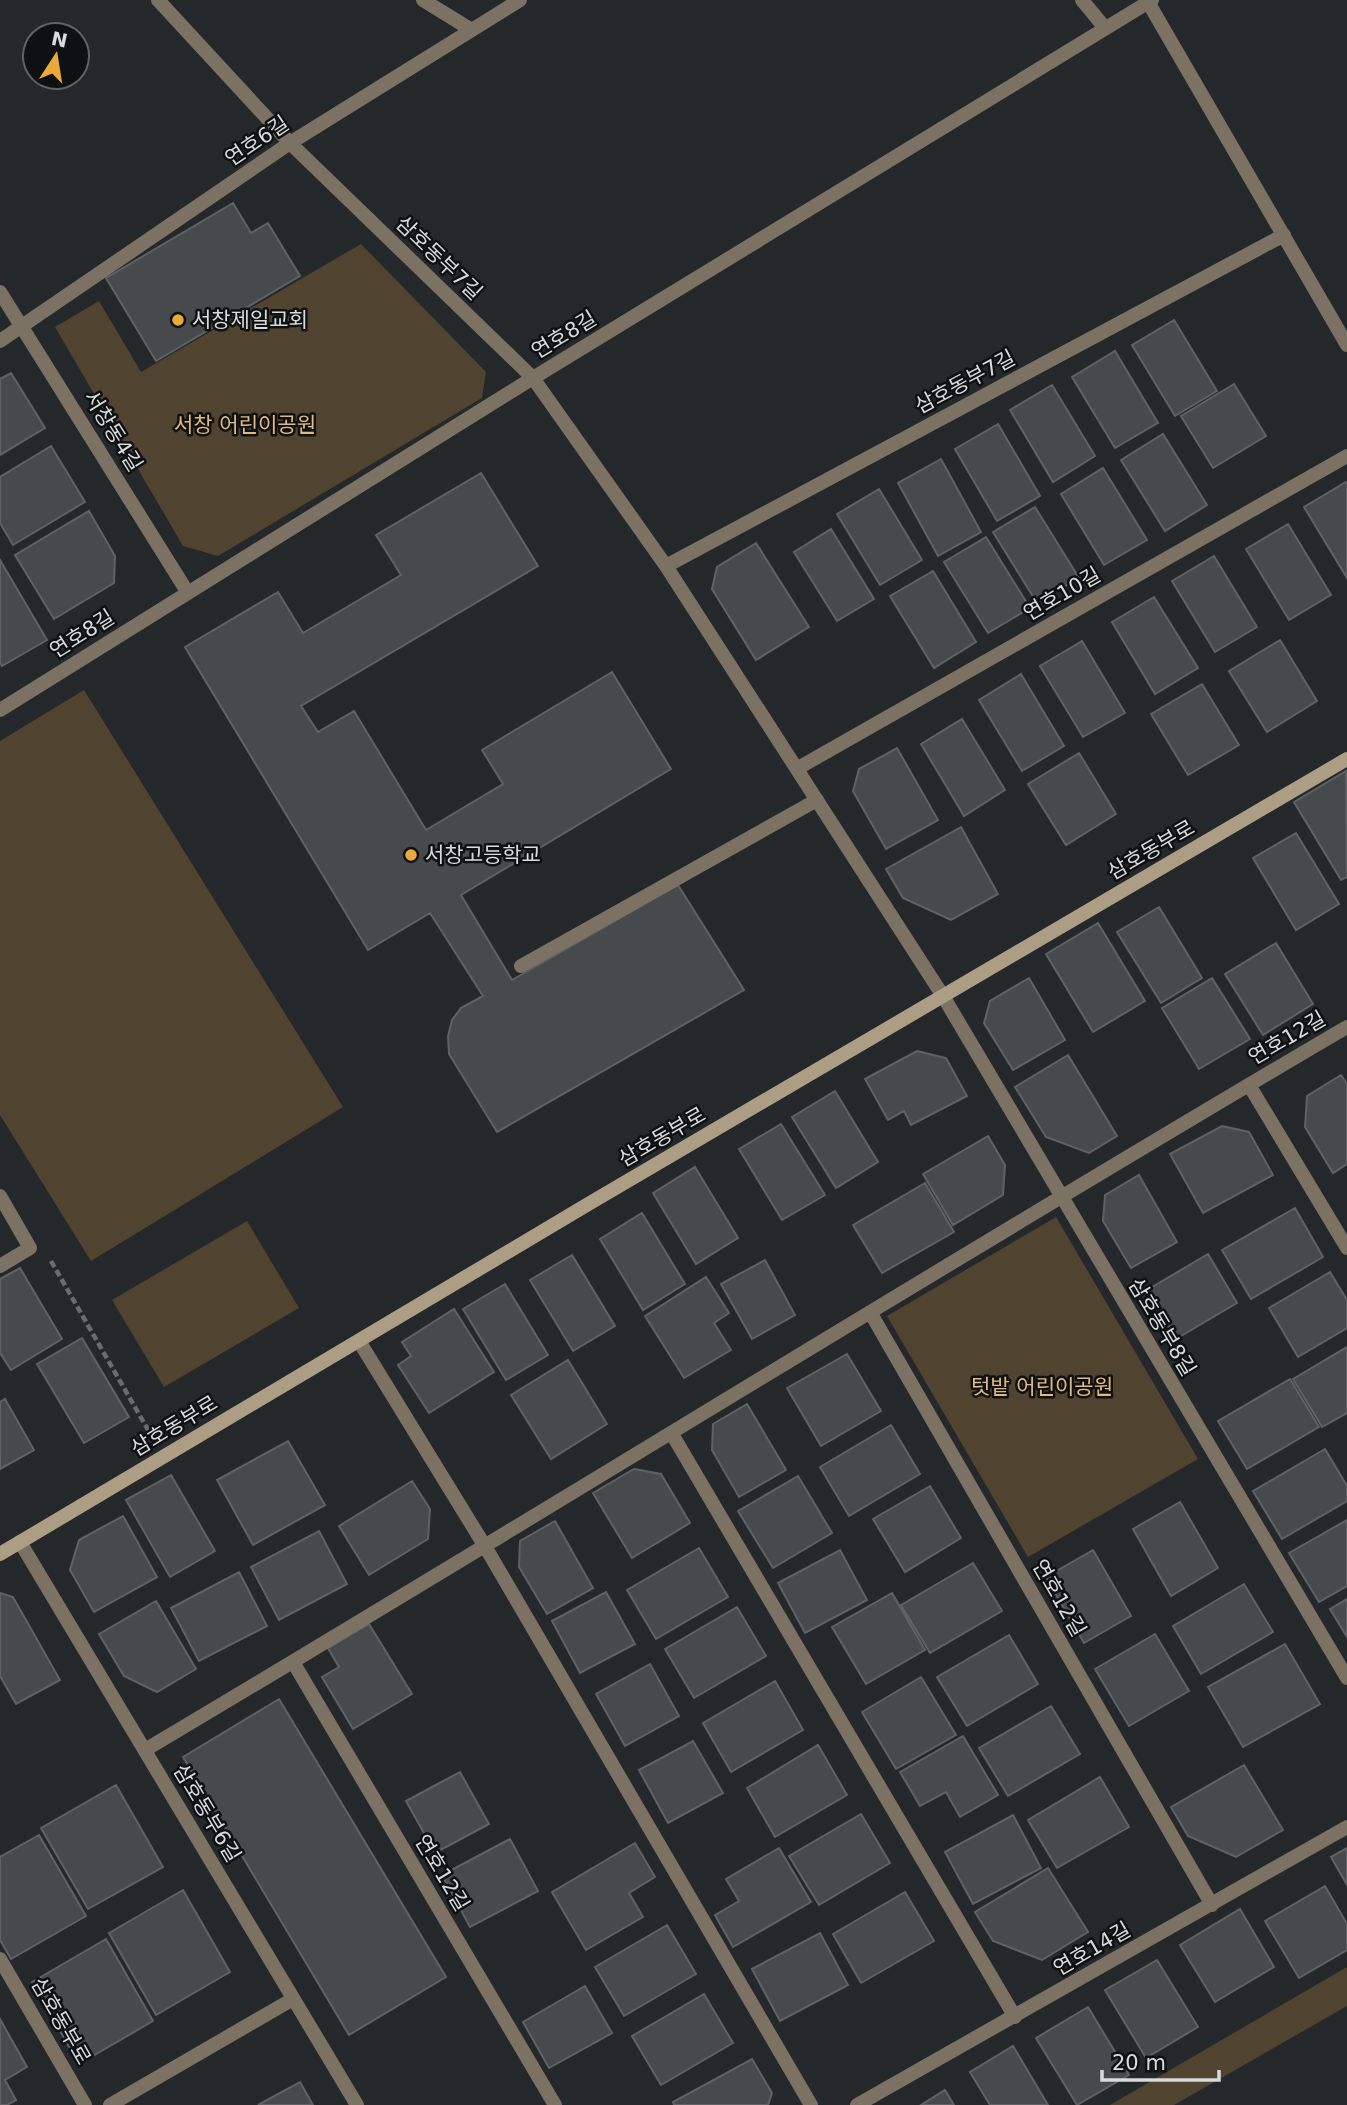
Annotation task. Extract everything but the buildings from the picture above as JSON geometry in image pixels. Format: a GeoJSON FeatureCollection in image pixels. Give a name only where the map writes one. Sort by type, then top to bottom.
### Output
{"type":"FeatureCollection","features":[{"type":"Feature","properties":{"kind":"street","name":"삼호동부7길"},"geometry":{"type":"LineString","coordinates":[[158,0],[290,143],[533,378],[666,566],[943,996]]}},
{"type":"Feature","properties":{"kind":"street"},"geometry":{"type":"LineString","coordinates":[[423,0],[470,29]]}},
{"type":"Feature","properties":{"kind":"street","name":"연호6길"},"geometry":{"type":"LineString","coordinates":[[0,341],[290,143],[520,0]]}},
{"type":"Feature","properties":{"kind":"street"},"geometry":{"type":"LineString","coordinates":[[1082,0],[1105,29]]}},
{"type":"Feature","properties":{"kind":"street"},"geometry":{"type":"LineString","coordinates":[[1150,1],[1347,345]]}},
{"type":"Feature","properties":{"kind":"street","name":"연호8길"},"geometry":{"type":"LineString","coordinates":[[0,710],[533,378],[1150,1]]}},
{"type":"Feature","properties":{"kind":"street","name":"삼호동부7길"},"geometry":{"type":"LineString","coordinates":[[666,566],[1284,236]]}},
{"type":"Feature","properties":{"kind":"street","name":"서창동4길"},"geometry":{"type":"LineString","coordinates":[[0,292],[188,593]]}},
{"type":"Feature","properties":{"kind":"street","name":"연호10길"},"geometry":{"type":"LineString","coordinates":[[798,768],[1347,456]]}},
{"type":"Feature","properties":{"kind":"street","name":"삼호동부로"},"geometry":{"type":"LineString","coordinates":[[0,1555],[1347,759]]}},
{"type":"Feature","properties":{"kind":"street"},"geometry":{"type":"LineString","coordinates":[[521,966],[817,800]]}},
{"type":"Feature","properties":{"kind":"street","name":"삼호동부8길"},"geometry":{"type":"LineString","coordinates":[[943,996],[1059,1196],[1347,1678]]}},
{"type":"Feature","properties":{"kind":"street","name":"연호12길"},"geometry":{"type":"LineString","coordinates":[[145,1751],[486,1548],[1059,1196],[1347,1027]]}},
{"type":"Feature","properties":{"kind":"street","name":"연호12길"},"geometry":{"type":"LineString","coordinates":[[1249,1085],[1347,1248]]}},
{"type":"Feature","properties":{"kind":"street"},"geometry":{"type":"LineString","coordinates":[[0,1196],[30,1248],[0,1266]]}},
{"type":"Feature","properties":{"kind":"street","name":"연호12길"},"geometry":{"type":"LineString","coordinates":[[870,1312],[1212,1905]]}},
{"type":"Feature","properties":{"kind":"street"},"geometry":{"type":"LineString","coordinates":[[359,1341],[486,1548],[811,2105]]}},
{"type":"Feature","properties":{"kind":"street"},"geometry":{"type":"LineString","coordinates":[[672,1434],[1015,2017]]}},
{"type":"Feature","properties":{"kind":"street","name":"삼호동부6길"},"geometry":{"type":"LineString","coordinates":[[20,1542],[357,2105]]}},
{"type":"Feature","properties":{"kind":"street","name":"연호12길"},"geometry":{"type":"LineString","coordinates":[[293,1662],[555,2105]]}},
{"type":"Feature","properties":{"kind":"street","name":"연호14길"},"geometry":{"type":"LineString","coordinates":[[857,2105],[1347,1827]]}},
{"type":"Feature","properties":{"kind":"street","name":"삼호동부로"},"geometry":{"type":"LineString","coordinates":[[0,1959],[85,2105]]}},
{"type":"Feature","properties":{"kind":"street"},"geometry":{"type":"LineString","coordinates":[[110,2105],[293,1999]]}},
{"type":"Feature","properties":{"kind":"path"},"geometry":{"type":"LineString","coordinates":[[30,1248],[48,1255],[163,1457]]}},
{"type":"Feature","properties":{"kind":"green space","name":"서창 어린이공원"},"geometry":{"type":"Polygon","coordinates":[[[361,244],[486,372],[482,398],[218,556],[183,546],[55,327],[99,301],[141,372],[361,244]]]}},
{"type":"Feature","properties":{"kind":"green space"},"geometry":{"type":"Polygon","coordinates":[[[84,690],[343,1107],[91,1261],[0,1115],[0,741],[84,690]]]}},
{"type":"Feature","properties":{"kind":"green space","name":"텃밭 어린이공원"},"geometry":{"type":"Polygon","coordinates":[[[1056,1217],[1198,1459],[1028,1557],[887,1316],[1056,1217]]]}},
{"type":"Feature","properties":{"kind":"green space"},"geometry":{"type":"Polygon","coordinates":[[[247,1221],[299,1308],[164,1387],[112,1300],[247,1221]]]}},
{"type":"Feature","properties":{"kind":"green space"},"geometry":{"type":"Polygon","coordinates":[[[1347,1967],[1347,2006],[1174,2105],[1110,2105],[1347,1967]]]}},
{"type":"Feature","properties":{"kind":"place","name":"서창제일교회"},"geometry":{"type":"Point","coordinates":[178,320]}},
{"type":"Feature","properties":{"kind":"place","name":"서창고등학교"},"geometry":{"type":"Point","coordinates":[411,855]}}]}
